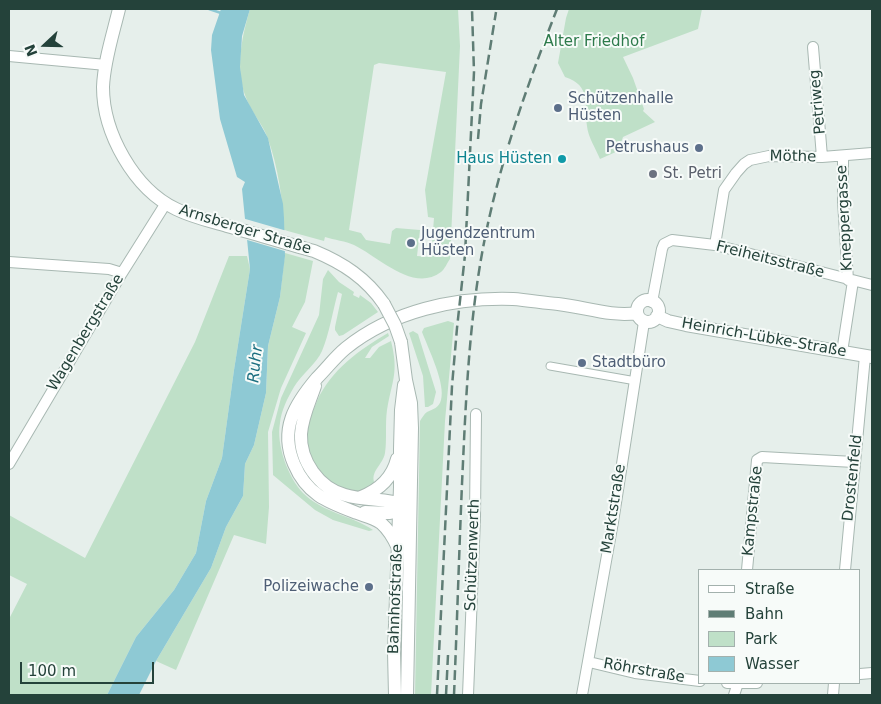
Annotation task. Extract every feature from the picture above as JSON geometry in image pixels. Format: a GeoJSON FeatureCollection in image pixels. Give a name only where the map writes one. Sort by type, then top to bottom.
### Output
{"type":"FeatureCollection","features":[{"type":"Feature","properties":{"kind":"street","name":"Arnsberger Straße"},"geometry":{"type":"LineString","coordinates":[[119,9],[106,64],[104,94],[106,116],[112,135],[121,153],[136,175],[154,194],[166,203],[188,214],[314,251],[333,259],[358,274],[384,304],[401,342],[412,412],[412,507]]}},
{"type":"Feature","properties":{"kind":"street","name":"Petriweg"},"geometry":{"type":"LineString","coordinates":[[813,47],[822,157]]}},
{"type":"Feature","properties":{"kind":"street"},"geometry":{"type":"LineString","coordinates":[[9,56],[106,64]]}},
{"type":"Feature","properties":{"kind":"street","name":"Möthe"},"geometry":{"type":"LineString","coordinates":[[715,245],[724,190],[744,164],[762,156],[822,157],[872,153]]}},
{"type":"Feature","properties":{"kind":"street","name":"Kneppergasse"},"geometry":{"type":"LineString","coordinates":[[842,352],[851,281],[843,201],[843,156]]}},
{"type":"Feature","properties":{"kind":"street","name":"Wagenbergstraße"},"geometry":{"type":"LineString","coordinates":[[9,464],[122,273],[166,203]]}},
{"type":"Feature","properties":{"kind":"street","name":"Freiheitsstraße"},"geometry":{"type":"LineString","coordinates":[[652,302],[662,249],[667,242],[678,240],[715,245],[872,285]]}},
{"type":"Feature","properties":{"kind":"street"},"geometry":{"type":"LineString","coordinates":[[9,262],[109,269],[122,273]]}},
{"type":"Feature","properties":{"kind":"street"},"geometry":{"type":"LineString","coordinates":[[398,548],[381,523],[329,502],[313,492],[301,478],[291,458],[289,436],[292,415],[300,398],[339,355],[363,336],[405,316],[451,302],[513,300],[565,305],[641,317],[652,321],[657,316],[657,306],[652,302],[643,302],[638,306],[641,317]]}},
{"type":"Feature","properties":{"kind":"street","name":"Heinrich-Lübke-Straße"},"geometry":{"type":"LineString","coordinates":[[657,316],[668,321],[869,356]]}},
{"type":"Feature","properties":{"kind":"street","name":"Marktstraße"},"geometry":{"type":"LineString","coordinates":[[582,695],[636,381],[641,317]]}},
{"type":"Feature","properties":{"kind":"street","name":"Drostenfeld"},"geometry":{"type":"LineString","coordinates":[[845,569],[854,462],[869,356]]}},
{"type":"Feature","properties":{"kind":"street"},"geometry":{"type":"LineString","coordinates":[[550,366],[636,381]]}},
{"type":"Feature","properties":{"kind":"street"},"geometry":{"type":"LineString","coordinates":[[317,379],[302,428],[302,447],[306,461],[314,474],[325,485],[344,495],[399,507],[412,507]]}},
{"type":"Feature","properties":{"kind":"street","name":"Arnsberger Straße"},"geometry":{"type":"LineString","coordinates":[[399,507],[401,404],[406,380]]}},
{"type":"Feature","properties":{"kind":"street","name":"Schützenwerth"},"geometry":{"type":"LineString","coordinates":[[468,695],[475,518],[476,414]]}},
{"type":"Feature","properties":{"kind":"street","name":"Arnsberger Straße"},"geometry":{"type":"LineString","coordinates":[[360,498],[374,491],[386,481],[395,466],[400,449]]}},
{"type":"Feature","properties":{"kind":"street","name":"Kampstraße"},"geometry":{"type":"LineString","coordinates":[[747,569],[758,460],[762,457],[854,462]]}},
{"type":"Feature","properties":{"kind":"street"},"geometry":{"type":"LineString","coordinates":[[353,511],[390,513],[399,507]]}},
{"type":"Feature","properties":{"kind":"street","name":"Bahnhofstraße"},"geometry":{"type":"LineString","coordinates":[[395,695],[394,652],[399,507]]}},
{"type":"Feature","properties":{"kind":"street","name":"Bahnhofstraße"},"geometry":{"type":"LineString","coordinates":[[407,695],[407,623],[412,507]]}},
{"type":"Feature","properties":{"kind":"street","name":"Röhrstraße"},"geometry":{"type":"LineString","coordinates":[[589,662],[634,673],[698,681]]}},
{"type":"Feature","properties":{"kind":"green space"},"geometry":{"type":"Polygon","coordinates":[[[250,9],[458,9],[460,46],[450,259],[441,272],[430,277],[408,276],[396,271],[364,250],[351,244],[325,237],[324,241],[284,230],[279,184],[272,150],[266,133],[247,101],[240,74],[242,41],[250,9]],[[379,63],[374,65],[349,230],[361,233],[366,240],[390,244],[392,231],[396,228],[420,230],[417,256],[431,257],[434,218],[428,217],[425,190],[446,72],[379,63]]]}},
{"type":"Feature","properties":{"kind":"green space","name":"Alter Friedhof"},"geometry":{"type":"Polygon","coordinates":[[[569,9],[702,9],[698,29],[623,57],[633,78],[644,109],[643,111],[655,122],[623,137],[618,151],[600,159],[590,139],[583,91],[574,81],[565,77],[558,63],[569,9]]]}},
{"type":"Feature","properties":{"kind":"green space"},"geometry":{"type":"Polygon","coordinates":[[[285,253],[313,261],[305,302],[292,327],[306,333],[281,388],[268,432],[269,507],[266,544],[234,535],[176,670],[156,661],[211,568],[226,527],[243,496],[245,464],[254,445],[266,393],[268,346],[280,297],[285,253]]]}},
{"type":"Feature","properties":{"kind":"green space"},"geometry":{"type":"Polygon","coordinates":[[[229,256],[247,256],[250,269],[222,458],[206,501],[196,553],[174,590],[136,637],[107,695],[9,695],[9,619],[27,584],[9,575],[9,515],[85,558],[195,342],[229,256]]]}},
{"type":"Feature","properties":{"kind":"green space"},"geometry":{"type":"Polygon","coordinates":[[[328,270],[339,282],[354,292],[353,295],[359,298],[360,295],[371,303],[378,312],[339,336],[335,327],[342,294],[338,292],[322,351],[317,360],[297,382],[285,404],[279,432],[280,441],[288,470],[303,493],[328,510],[373,530],[369,531],[333,520],[315,510],[273,475],[272,432],[281,398],[319,315],[323,279],[328,270]]]}},
{"type":"Feature","properties":{"kind":"green space"},"geometry":{"type":"Polygon","coordinates":[[[448,321],[454,323],[445,421],[431,695],[415,695],[420,421],[426,413],[439,405],[442,393],[439,376],[422,332],[424,328],[448,321]]]}},
{"type":"Feature","properties":{"kind":"green space"},"geometry":{"type":"Polygon","coordinates":[[[413,331],[418,334],[436,392],[433,404],[428,407],[425,407],[423,376],[409,333],[413,331]]]}},
{"type":"Feature","properties":{"kind":"green space"},"geometry":{"type":"Polygon","coordinates":[[[388,333],[389,336],[372,347],[365,358],[370,358],[379,347],[391,341],[395,369],[387,410],[385,453],[375,472],[375,484],[362,490],[351,491],[335,484],[316,467],[308,451],[306,434],[317,401],[338,370],[356,354],[388,333]]]}},
{"type":"Feature","properties":{"kind":"water","name":"Ruhr"},"geometry":{"type":"Polygon","coordinates":[[[221,9],[250,9],[242,36],[240,67],[244,95],[268,138],[283,204],[285,256],[280,297],[268,346],[266,393],[254,445],[245,464],[243,496],[226,527],[211,568],[156,661],[139,695],[107,695],[136,637],[174,590],[196,553],[206,501],[222,458],[250,269],[242,189],[245,182],[237,177],[220,119],[211,50],[212,35],[221,9]]]}},
{"type":"Feature","properties":{"kind":"pier"},"geometry":{"type":"Polygon","coordinates":[[[242,218],[287,231],[288,252],[244,239],[242,218]]]}},
{"type":"Feature","properties":{"kind":"waterway"},"geometry":{"type":"LineString","coordinates":[[209,9],[224,14]]}},
{"type":"Feature","properties":{"kind":"railway"},"geometry":{"type":"LineString","coordinates":[[437,695],[452,386],[465,255],[474,72],[472,9]]}},
{"type":"Feature","properties":{"kind":"railway"},"geometry":{"type":"LineString","coordinates":[[454,695],[465,420],[469,355],[476,291],[493,200],[509,144],[557,9]]}},
{"type":"Feature","properties":{"kind":"railway"},"geometry":{"type":"LineString","coordinates":[[478,139],[481,104],[496,12]]}},
{"type":"Feature","properties":{"kind":"railway"},"geometry":{"type":"LineString","coordinates":[[446,695],[448,655]]}},
{"type":"Feature","properties":{"kind":"place","name":"Schützenhalle Hüsten"},"geometry":{"type":"Point","coordinates":[558,108]}},
{"type":"Feature","properties":{"kind":"place","name":"Petrushaus"},"geometry":{"type":"Point","coordinates":[699,148]}},
{"type":"Feature","properties":{"kind":"place","name":"Haus Hüsten"},"geometry":{"type":"Point","coordinates":[562,159]}},
{"type":"Feature","properties":{"kind":"place","name":"St. Petri"},"geometry":{"type":"Point","coordinates":[653,174]}},
{"type":"Feature","properties":{"kind":"place","name":"Jugendzentrum Hüsten"},"geometry":{"type":"Point","coordinates":[411,243]}},
{"type":"Feature","properties":{"kind":"place","name":"Stadtbüro"},"geometry":{"type":"Point","coordinates":[582,363]}},
{"type":"Feature","properties":{"kind":"place","name":"Polizeiwache"},"geometry":{"type":"Point","coordinates":[369,587]}}]}
